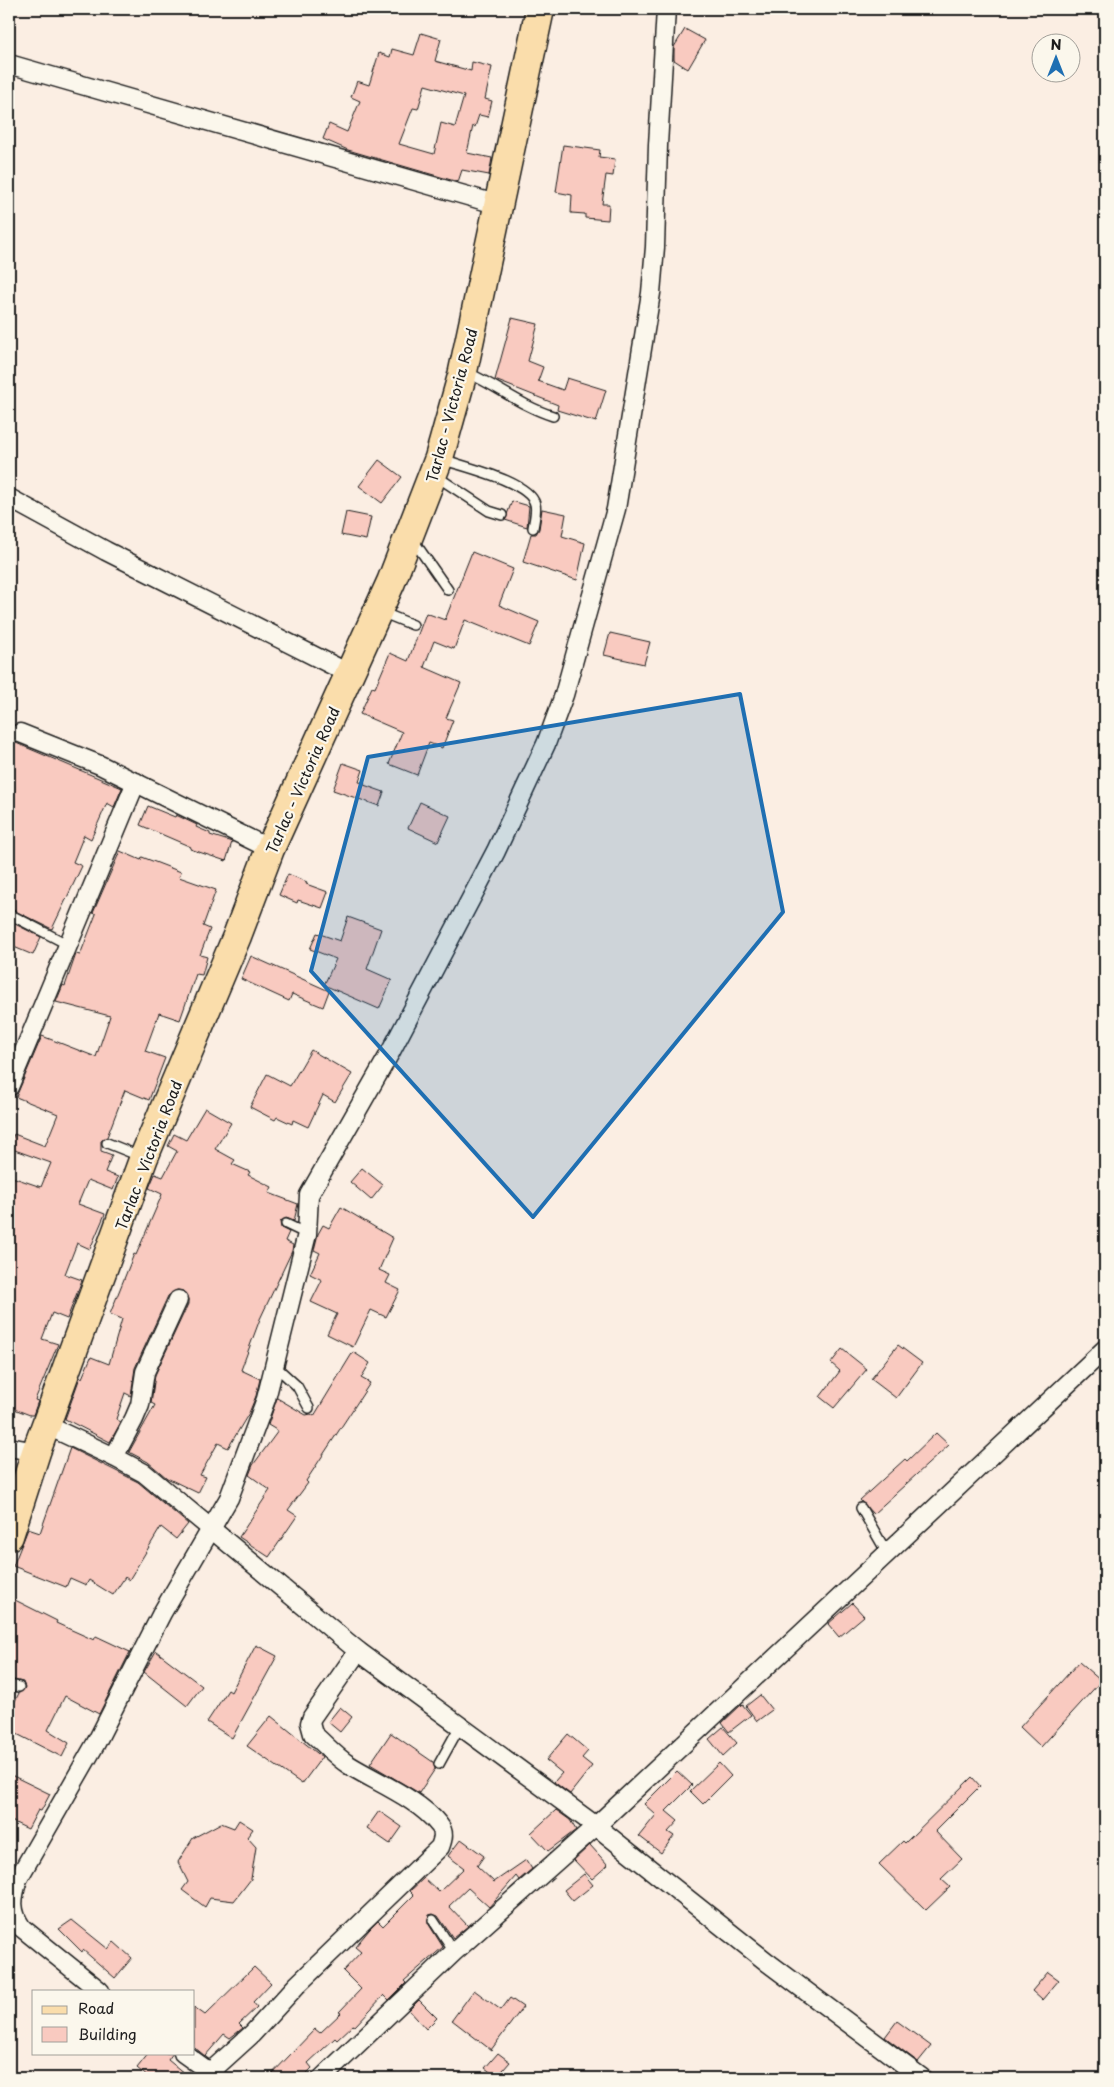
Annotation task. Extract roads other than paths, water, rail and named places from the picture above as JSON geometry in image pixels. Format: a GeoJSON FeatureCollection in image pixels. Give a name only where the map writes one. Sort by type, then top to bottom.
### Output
{"type":"FeatureCollection","features":[{"type":"Feature","properties":{"kind":"main road","name":"Tarlac - Victoria Road"},"geometry":{"type":"LineString","coordinates":[[9,1536],[36,1452],[144,1158],[237,936],[270,849],[378,611],[410,536],[436,466],[463,370],[540,9]]}},
{"type":"Feature","properties":{"kind":"street"},"geometry":{"type":"LineString","coordinates":[[99,1990],[22,1928],[15,1918],[12,1908],[18,1879],[96,1743],[162,1613],[229,1498],[266,1399],[307,1234],[309,1195],[390,1053],[496,851],[546,744],[564,695],[616,509],[650,303],[656,247],[658,145],[666,9]]}},
{"type":"Feature","properties":{"kind":"street"},"geometry":{"type":"LineString","coordinates":[[9,64],[499,205]]}},
{"type":"Feature","properties":{"kind":"street"},"geometry":{"type":"LineString","coordinates":[[9,498],[106,551],[350,674]]}},
{"type":"Feature","properties":{"kind":"street"},"geometry":{"type":"LineString","coordinates":[[20,732],[136,782],[270,849]]}},
{"type":"Feature","properties":{"kind":"street"},"geometry":{"type":"LineString","coordinates":[[9,1087],[136,782]]}},
{"type":"Feature","properties":{"kind":"street"},"geometry":{"type":"LineString","coordinates":[[114,1457],[137,1412],[146,1372],[178,1300]]}},
{"type":"Feature","properties":{"kind":"street"},"geometry":{"type":"LineString","coordinates":[[322,2078],[454,1952],[596,1826],[1105,1349]]}},
{"type":"Feature","properties":{"kind":"street"},"geometry":{"type":"LineString","coordinates":[[46,1425],[144,1473],[210,1530],[358,1651],[596,1826],[767,1962],[922,2078]]}},
{"type":"Feature","properties":{"kind":"street"},"geometry":{"type":"LineString","coordinates":[[9,1447],[36,1452]]}},
{"type":"Feature","properties":{"kind":"street"},"geometry":{"type":"LineString","coordinates":[[184,2054],[213,2076],[297,1986],[440,1847],[443,1833],[440,1826],[430,1816],[405,1798],[347,1763],[313,1734],[311,1728],[312,1717],[358,1651]]}},
{"type":"Feature","properties":{"kind":"lane"},"geometry":{"type":"LineString","coordinates":[[463,370],[488,381],[537,411],[553,416]]}},
{"type":"Feature","properties":{"kind":"lane"},"geometry":{"type":"LineString","coordinates":[[436,466],[489,511],[502,515]]}},
{"type":"Feature","properties":{"kind":"lane"},"geometry":{"type":"LineString","coordinates":[[436,466],[513,484],[526,492],[535,505],[533,528]]}},
{"type":"Feature","properties":{"kind":"lane"},"geometry":{"type":"LineString","coordinates":[[410,536],[448,590]]}},
{"type":"Feature","properties":{"kind":"lane"},"geometry":{"type":"LineString","coordinates":[[378,611],[413,624]]}},
{"type":"Feature","properties":{"kind":"lane"},"geometry":{"type":"LineString","coordinates":[[9,914],[67,944]]}},
{"type":"Feature","properties":{"kind":"lane"},"geometry":{"type":"LineString","coordinates":[[107,1143],[144,1158]]}},
{"type":"Feature","properties":{"kind":"lane"},"geometry":{"type":"LineString","coordinates":[[286,1224],[307,1234]]}},
{"type":"Feature","properties":{"kind":"lane"},"geometry":{"type":"LineString","coordinates":[[274,1365],[297,1386],[309,1408]]}},
{"type":"Feature","properties":{"kind":"lane"},"geometry":{"type":"LineString","coordinates":[[861,1508],[887,1553]]}},
{"type":"Feature","properties":{"kind":"lane"},"geometry":{"type":"LineString","coordinates":[[9,1685],[19,1687]]}},
{"type":"Feature","properties":{"kind":"lane"},"geometry":{"type":"LineString","coordinates":[[439,1764],[460,1726]]}},
{"type":"Feature","properties":{"kind":"lane"},"geometry":{"type":"LineString","coordinates":[[432,1920],[454,1952]]}}]}
